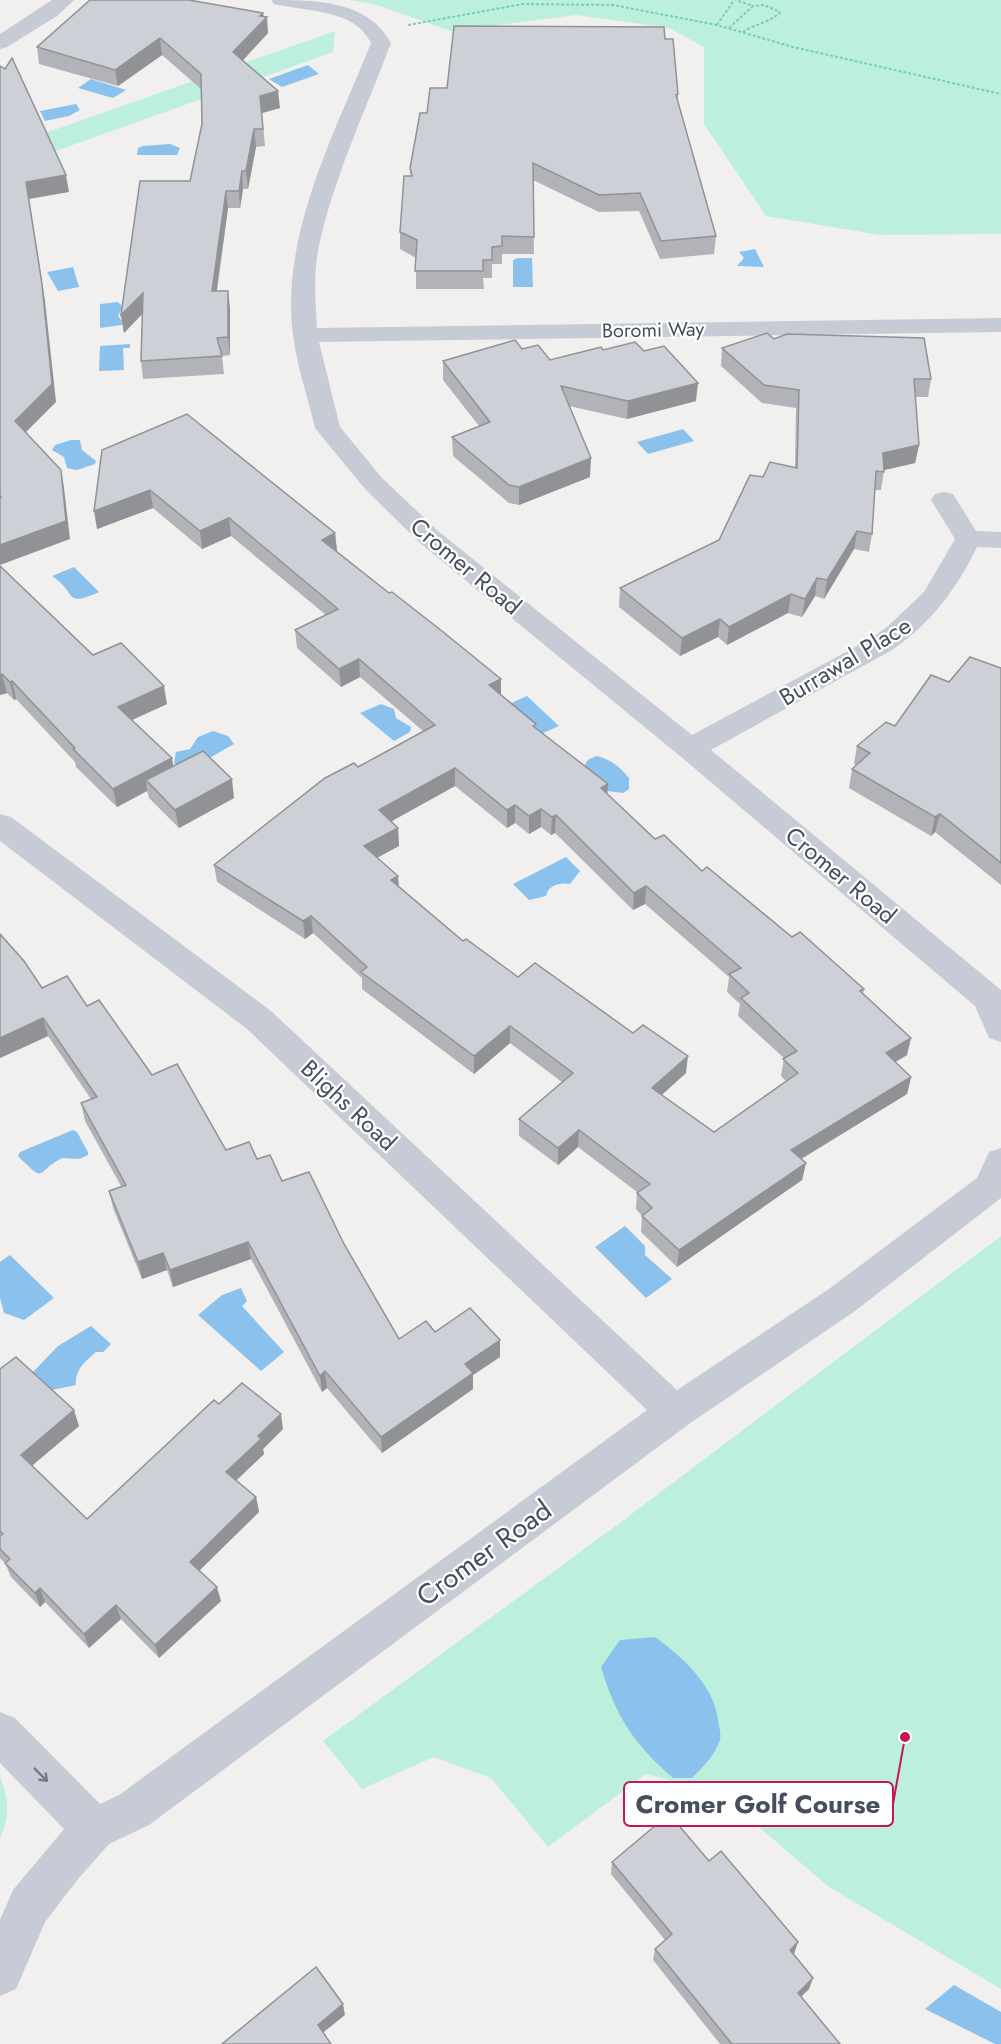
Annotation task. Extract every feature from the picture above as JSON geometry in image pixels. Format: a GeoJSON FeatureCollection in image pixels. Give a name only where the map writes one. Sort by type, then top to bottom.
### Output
{"type":"FeatureCollection","features":[{"type":"Feature","properties":{"kind":"street"},"geometry":{"type":"LineString","coordinates":[[0,43],[50,12],[64,0]]}},
{"type":"Feature","properties":{"kind":"street"},"geometry":{"type":"LineString","coordinates":[[281,0],[321,6],[358,17],[378,31]]}},
{"type":"Feature","properties":{"kind":"street","name":"Cromer Road"},"geometry":{"type":"LineString","coordinates":[[378,31],[381,43],[329,176],[309,238],[303,283],[305,335],[328,428],[374,484],[429,537],[690,749],[989,999],[1001,1029]]}},
{"type":"Feature","properties":{"kind":"street","name":"Boromi Way"},"geometry":{"type":"LineString","coordinates":[[305,335],[1001,325]]}},
{"type":"Feature","properties":{"kind":"street"},"geometry":{"type":"LineString","coordinates":[[944,500],[968,539],[1001,540]]}},
{"type":"Feature","properties":{"kind":"street","name":"Burrawal Place"},"geometry":{"type":"LineString","coordinates":[[690,749],[904,630],[924,612],[940,592],[968,539]]}},
{"type":"Feature","properties":{"kind":"street","name":"Blighs Road"},"geometry":{"type":"LineString","coordinates":[[0,825],[259,1020],[675,1413]]}},
{"type":"Feature","properties":{"kind":"street","name":"Cromer Road"},"geometry":{"type":"LineString","coordinates":[[0,1973],[29,1906],[62,1863],[94,1829],[134,1810],[675,1413],[852,1293],[990,1186],[1001,1162]]}},
{"type":"Feature","properties":{"kind":"street"},"geometry":{"type":"LineString","coordinates":[[0,1733],[94,1829]]}},
{"type":"Feature","properties":{"kind":"path"},"geometry":{"type":"LineString","coordinates":[[717,25],[735,0],[780,12],[777,17],[753,25],[743,32]]}},
{"type":"Feature","properties":{"kind":"path"},"geometry":{"type":"LineString","coordinates":[[378,31],[524,4],[613,5],[717,25],[794,47],[1001,94]]}},
{"type":"Feature","properties":{"kind":"path"},"geometry":{"type":"LineString","coordinates":[[729,28],[753,6]]}},
{"type":"Feature","properties":{"kind":"green space"},"geometry":{"type":"Polygon","coordinates":[[[350,0],[1001,0],[1001,234],[880,235],[766,216],[704,124],[704,47],[669,28],[576,15],[451,31],[374,4],[350,0]]]}},
{"type":"Feature","properties":{"kind":"green space"},"geometry":{"type":"Polygon","coordinates":[[[335,31],[333,52],[0,171],[0,149],[335,31]]]}},
{"type":"Feature","properties":{"kind":"green space"},"geometry":{"type":"Polygon","coordinates":[[[1001,1236],[1001,1989],[829,1887],[720,1794],[646,1774],[548,1847],[491,1778],[434,1757],[362,1789],[323,1741],[617,1525],[1001,1236]]]}},
{"type":"Feature","properties":{"kind":"green space"},"geometry":{"type":"Polygon","coordinates":[[[0,1776],[5,1792],[7,1814],[0,1838],[0,1776]]]}},
{"type":"Feature","properties":{"kind":"water"},"geometry":{"type":"Polygon","coordinates":[[[308,65],[319,74],[282,87],[269,79],[308,65]]]}},
{"type":"Feature","properties":{"kind":"water"},"geometry":{"type":"Polygon","coordinates":[[[91,79],[126,90],[113,98],[78,88],[91,79]]]}},
{"type":"Feature","properties":{"kind":"water"},"geometry":{"type":"Polygon","coordinates":[[[76,104],[80,110],[69,116],[45,121],[40,111],[76,104]]]}},
{"type":"Feature","properties":{"kind":"water"},"geometry":{"type":"Polygon","coordinates":[[[170,144],[180,148],[177,155],[137,155],[138,148],[143,146],[170,144]]]}},
{"type":"Feature","properties":{"kind":"water"},"geometry":{"type":"Polygon","coordinates":[[[755,249],[764,267],[737,266],[744,258],[739,252],[755,249]]]}},
{"type":"Feature","properties":{"kind":"water"},"geometry":{"type":"Polygon","coordinates":[[[532,258],[533,287],[513,287],[513,260],[532,258]]]}},
{"type":"Feature","properties":{"kind":"water"},"geometry":{"type":"Polygon","coordinates":[[[73,267],[79,287],[58,291],[47,272],[73,267]]]}},
{"type":"Feature","properties":{"kind":"water"},"geometry":{"type":"Polygon","coordinates":[[[118,302],[123,307],[118,316],[123,322],[122,325],[100,328],[100,304],[118,302]]]}},
{"type":"Feature","properties":{"kind":"water"},"geometry":{"type":"Polygon","coordinates":[[[130,344],[130,348],[123,348],[124,370],[99,371],[100,346],[130,344]]]}},
{"type":"Feature","properties":{"kind":"water"},"geometry":{"type":"Polygon","coordinates":[[[683,429],[694,441],[648,454],[637,442],[683,429]]]}},
{"type":"Feature","properties":{"kind":"water"},"geometry":{"type":"Polygon","coordinates":[[[80,440],[82,450],[96,461],[95,464],[77,470],[67,468],[64,457],[52,450],[55,445],[80,440]]]}},
{"type":"Feature","properties":{"kind":"water"},"geometry":{"type":"Polygon","coordinates":[[[74,567],[99,592],[80,599],[75,598],[52,576],[74,567]]]}},
{"type":"Feature","properties":{"kind":"water"},"geometry":{"type":"Polygon","coordinates":[[[527,696],[559,726],[541,734],[507,705],[527,696]]]}},
{"type":"Feature","properties":{"kind":"water"},"geometry":{"type":"Polygon","coordinates":[[[381,704],[394,709],[396,718],[411,727],[410,732],[394,741],[360,713],[381,704]]]}},
{"type":"Feature","properties":{"kind":"water"},"geometry":{"type":"Polygon","coordinates":[[[213,731],[228,736],[234,744],[185,772],[174,763],[176,752],[190,749],[198,737],[213,731]]]}},
{"type":"Feature","properties":{"kind":"water"},"geometry":{"type":"Polygon","coordinates":[[[597,756],[622,770],[629,778],[629,789],[623,793],[607,791],[586,769],[585,764],[589,759],[597,756]]]}},
{"type":"Feature","properties":{"kind":"water"},"geometry":{"type":"Polygon","coordinates":[[[566,857],[580,871],[570,884],[555,885],[549,889],[546,896],[529,900],[513,884],[566,857]]]}},
{"type":"Feature","properties":{"kind":"water"},"geometry":{"type":"Polygon","coordinates":[[[73,1130],[77,1132],[88,1155],[79,1159],[62,1158],[41,1173],[33,1171],[18,1156],[20,1152],[73,1130]]]}},
{"type":"Feature","properties":{"kind":"water"},"geometry":{"type":"Polygon","coordinates":[[[625,1226],[645,1246],[645,1255],[672,1279],[646,1298],[595,1247],[625,1226]]]}},
{"type":"Feature","properties":{"kind":"water"},"geometry":{"type":"Polygon","coordinates":[[[10,1255],[54,1298],[24,1320],[4,1313],[0,1298],[0,1262],[10,1255]]]}},
{"type":"Feature","properties":{"kind":"water"},"geometry":{"type":"Polygon","coordinates":[[[241,1288],[247,1301],[242,1306],[284,1352],[261,1371],[198,1315],[222,1295],[241,1288]]]}},
{"type":"Feature","properties":{"kind":"water"},"geometry":{"type":"Polygon","coordinates":[[[91,1326],[111,1344],[103,1352],[96,1352],[79,1370],[76,1385],[52,1390],[33,1372],[58,1346],[91,1326]]]}},
{"type":"Feature","properties":{"kind":"water"},"geometry":{"type":"Polygon","coordinates":[[[655,1637],[697,1675],[717,1712],[720,1740],[712,1756],[692,1778],[673,1778],[637,1741],[613,1701],[601,1667],[620,1640],[655,1637]]]}},
{"type":"Feature","properties":{"kind":"water"},"geometry":{"type":"Polygon","coordinates":[[[954,1985],[1001,2012],[1001,2044],[995,2044],[925,2009],[954,1985]]]}},
{"type":"Feature","properties":{"kind":"building"},"geometry":{"type":"Polygon","coordinates":[[[90,0],[189,0],[263,13],[260,16],[267,17],[233,52],[278,91],[260,96],[263,129],[254,129],[246,171],[242,171],[239,191],[226,191],[212,291],[228,291],[228,337],[217,338],[222,356],[141,361],[143,293],[121,315],[140,181],[190,181],[202,124],[201,74],[160,38],[115,70],[37,47],[90,0]]]}},
{"type":"Feature","properties":{"kind":"building"},"geometry":{"type":"Polygon","coordinates":[[[454,26],[664,27],[665,39],[673,39],[678,94],[676,95],[716,236],[661,241],[640,193],[599,195],[533,163],[534,237],[502,236],[502,246],[492,247],[492,260],[483,260],[483,271],[415,271],[417,240],[400,232],[404,176],[412,176],[410,168],[420,113],[427,113],[430,88],[447,88],[454,26]]]}},
{"type":"Feature","properties":{"kind":"building"},"geometry":{"type":"Polygon","coordinates":[[[12,58],[66,175],[26,182],[42,284],[52,384],[15,421],[61,470],[66,521],[0,545],[0,66],[5,69],[12,58]]]}},
{"type":"Feature","properties":{"kind":"building"},"geometry":{"type":"Polygon","coordinates":[[[767,333],[774,339],[787,334],[924,338],[931,379],[914,379],[919,445],[883,453],[884,472],[876,471],[872,534],[857,531],[827,580],[817,578],[805,599],[791,594],[729,627],[720,619],[682,638],[620,588],[719,540],[750,475],[763,477],[770,462],[797,468],[799,390],[764,385],[722,348],[767,333]]]}},
{"type":"Feature","properties":{"kind":"building"},"geometry":{"type":"Polygon","coordinates":[[[515,340],[522,349],[538,345],[550,360],[601,347],[603,350],[635,342],[644,351],[664,346],[698,383],[628,401],[561,386],[591,458],[519,487],[509,485],[452,437],[490,422],[443,361],[515,340]]]}},
{"type":"Feature","properties":{"kind":"building"},"geometry":{"type":"Polygon","coordinates":[[[187,414],[335,533],[322,540],[389,593],[392,592],[501,679],[489,685],[536,724],[533,726],[608,784],[601,788],[655,839],[664,835],[702,871],[707,867],[792,937],[800,932],[864,989],[860,991],[911,1038],[886,1053],[911,1077],[791,1150],[806,1163],[679,1250],[642,1216],[652,1208],[637,1193],[650,1184],[579,1130],[558,1148],[519,1119],[573,1073],[510,1026],[474,1056],[361,972],[367,967],[311,916],[303,921],[214,865],[325,778],[354,763],[358,767],[435,725],[359,659],[339,669],[295,630],[338,609],[229,518],[200,531],[150,490],[94,511],[102,450],[187,414]],[[455,768],[379,810],[398,828],[364,846],[398,876],[391,880],[463,941],[466,939],[518,977],[535,963],[633,1033],[643,1025],[688,1056],[652,1088],[714,1132],[798,1073],[783,1059],[797,1051],[741,998],[749,993],[729,974],[741,968],[646,886],[634,893],[556,815],[552,817],[541,809],[529,816],[515,805],[507,810],[455,768]]]}},
{"type":"Feature","properties":{"kind":"building"},"geometry":{"type":"Polygon","coordinates":[[[0,566],[93,655],[121,643],[164,686],[118,707],[172,758],[113,789],[73,749],[75,748],[12,681],[10,682],[2,674],[0,676],[0,566]]]}},
{"type":"Feature","properties":{"kind":"building"},"geometry":{"type":"Polygon","coordinates":[[[970,657],[1001,668],[1001,863],[940,814],[935,817],[852,769],[870,753],[857,746],[886,722],[895,726],[931,675],[949,682],[970,657]]]}},
{"type":"Feature","properties":{"kind":"building"},"geometry":{"type":"Polygon","coordinates":[[[203,751],[232,779],[175,810],[146,780],[203,751]]]}},
{"type":"Feature","properties":{"kind":"building"},"geometry":{"type":"Polygon","coordinates":[[[0,934],[24,961],[42,988],[67,976],[87,1006],[99,1000],[152,1075],[177,1064],[226,1150],[249,1142],[257,1159],[270,1155],[282,1181],[309,1172],[344,1244],[399,1339],[426,1321],[435,1332],[470,1308],[500,1340],[465,1364],[473,1373],[381,1437],[325,1371],[320,1376],[248,1242],[170,1270],[163,1253],[138,1262],[109,1191],[126,1185],[81,1103],[97,1097],[43,1018],[0,1038],[0,934]]]}},
{"type":"Feature","properties":{"kind":"building"},"geometry":{"type":"Polygon","coordinates":[[[16,1357],[74,1410],[21,1455],[87,1519],[214,1400],[219,1404],[242,1383],[281,1414],[258,1436],[261,1439],[226,1472],[256,1497],[190,1562],[217,1587],[155,1645],[116,1605],[84,1634],[40,1588],[35,1593],[5,1563],[10,1559],[0,1549],[0,1536],[3,1534],[0,1531],[0,1369],[16,1357]]]}},
{"type":"Feature","properties":{"kind":"building"},"geometry":{"type":"Polygon","coordinates":[[[669,1814],[709,1861],[721,1851],[798,1942],[790,1950],[813,1978],[798,1993],[840,2044],[732,2044],[655,1949],[672,1934],[612,1862],[669,1814]]]}},
{"type":"Feature","properties":{"kind":"building"},"geometry":{"type":"Polygon","coordinates":[[[316,1967],[343,2004],[318,2025],[331,2044],[222,2044],[316,1967]]]}},
{"type":"Feature","properties":{"kind":"place","name":"Cromer Golf Course"},"geometry":{"type":"Point","coordinates":[905,1737]}}]}
